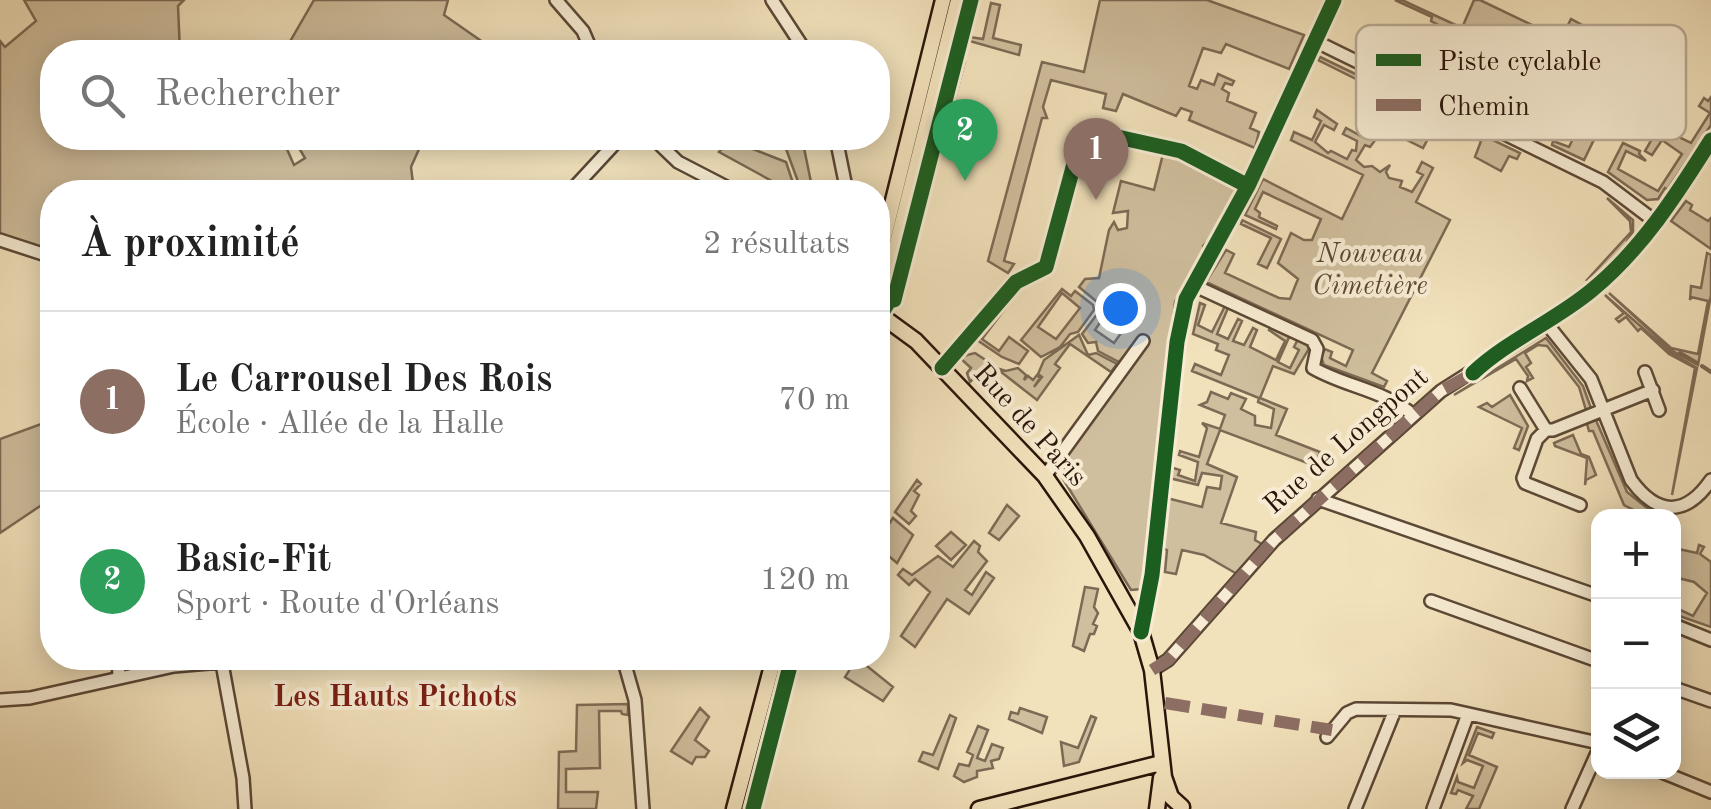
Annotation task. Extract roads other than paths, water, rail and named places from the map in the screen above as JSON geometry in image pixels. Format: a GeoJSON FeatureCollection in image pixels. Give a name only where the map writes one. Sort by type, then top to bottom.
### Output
{"type":"FeatureCollection","features":[{"type":"Feature","properties":{"kind":"main road"},"geometry":{"type":"LineString","coordinates":[[890,212],[943,0]]}},
{"type":"Feature","properties":{"kind":"main road"},"geometry":{"type":"LineString","coordinates":[[890,269],[958,0]]}},
{"type":"Feature","properties":{"kind":"main road","name":"Rue de Paris"},"geometry":{"type":"LineString","coordinates":[[890,323],[902,329],[942,368],[1046,476],[1127,602],[1152,670],[1161,763],[1157,809]]}},
{"type":"Feature","properties":{"kind":"main road"},"geometry":{"type":"LineString","coordinates":[[734,809],[771,670]]}},
{"type":"Feature","properties":{"kind":"main road"},"geometry":{"type":"LineString","coordinates":[[753,809],[789,670]]}},
{"type":"Feature","properties":{"kind":"main road"},"geometry":{"type":"LineString","coordinates":[[979,809],[1161,763]]}},
{"type":"Feature","properties":{"kind":"main road","name":"Rue de Paris"},"geometry":{"type":"LineString","coordinates":[[1161,763],[1178,808]]}},
{"type":"Feature","properties":{"kind":"street"},"geometry":{"type":"LineString","coordinates":[[556,0],[587,40]]}},
{"type":"Feature","properties":{"kind":"street"},"geometry":{"type":"LineString","coordinates":[[772,0],[798,40]]}},
{"type":"Feature","properties":{"kind":"street"},"geometry":{"type":"LineString","coordinates":[[1141,632],[1150,590],[1181,314],[1248,186],[1334,0]]}},
{"type":"Feature","properties":{"kind":"street"},"geometry":{"type":"LineString","coordinates":[[1315,42],[1356,62]]}},
{"type":"Feature","properties":{"kind":"street"},"geometry":{"type":"LineString","coordinates":[[942,368],[1016,282],[1046,267],[1081,138],[1095,132],[1181,151],[1248,186]]}},
{"type":"Feature","properties":{"kind":"street"},"geometry":{"type":"LineString","coordinates":[[1516,140],[1602,182],[1656,222]]}},
{"type":"Feature","properties":{"kind":"street","name":"Rue de Longpont"},"geometry":{"type":"LineString","coordinates":[[1152,670],[1168,660],[1274,540],[1413,415],[1452,382],[1458,382],[1548,324],[1598,285],[1656,222],[1711,140]]}},
{"type":"Feature","properties":{"kind":"street"},"geometry":{"type":"LineString","coordinates":[[581,180],[609,150]]}},
{"type":"Feature","properties":{"kind":"street"},"geometry":{"type":"LineString","coordinates":[[666,150],[678,162],[713,180]]}},
{"type":"Feature","properties":{"kind":"street"},"geometry":{"type":"LineString","coordinates":[[838,150],[844,180]]}},
{"type":"Feature","properties":{"kind":"street"},"geometry":{"type":"LineString","coordinates":[[0,240],[40,253]]}},
{"type":"Feature","properties":{"kind":"street"},"geometry":{"type":"LineString","coordinates":[[1193,286],[1312,340],[1317,349],[1313,368],[1347,385],[1362,386],[1413,415]]}},
{"type":"Feature","properties":{"kind":"street"},"geometry":{"type":"LineString","coordinates":[[1548,324],[1591,379],[1632,480],[1661,509]]}},
{"type":"Feature","properties":{"kind":"street"},"geometry":{"type":"LineString","coordinates":[[1046,476],[1143,342]]}},
{"type":"Feature","properties":{"kind":"street"},"geometry":{"type":"LineString","coordinates":[[1645,372],[1659,410]]}},
{"type":"Feature","properties":{"kind":"street"},"geometry":{"type":"LineString","coordinates":[[1520,388],[1546,430]]}},
{"type":"Feature","properties":{"kind":"street"},"geometry":{"type":"LineString","coordinates":[[1580,505],[1525,483],[1523,478],[1537,438],[1546,430],[1653,390]]}},
{"type":"Feature","properties":{"kind":"street"},"geometry":{"type":"LineString","coordinates":[[1673,509],[1688,506],[1711,480]]}},
{"type":"Feature","properties":{"kind":"street"},"geometry":{"type":"LineString","coordinates":[[1318,499],[1591,593]]}},
{"type":"Feature","properties":{"kind":"street"},"geometry":{"type":"LineString","coordinates":[[1127,602],[1150,590]]}},
{"type":"Feature","properties":{"kind":"street"},"geometry":{"type":"LineString","coordinates":[[1431,601],[1591,658]]}},
{"type":"Feature","properties":{"kind":"street"},"geometry":{"type":"LineString","coordinates":[[1681,628],[1711,640]]}},
{"type":"Feature","properties":{"kind":"street"},"geometry":{"type":"LineString","coordinates":[[119,670],[119,677]]}},
{"type":"Feature","properties":{"kind":"street"},"geometry":{"type":"LineString","coordinates":[[0,700],[30,698],[154,670]]}},
{"type":"Feature","properties":{"kind":"street"},"geometry":{"type":"LineString","coordinates":[[223,670],[243,778],[244,809]]}},
{"type":"Feature","properties":{"kind":"street"},"geometry":{"type":"LineString","coordinates":[[626,670],[635,700],[643,809]]}},
{"type":"Feature","properties":{"kind":"street"},"geometry":{"type":"LineString","coordinates":[[1677,689],[1711,701]]}},
{"type":"Feature","properties":{"kind":"street"},"geometry":{"type":"LineString","coordinates":[[1327,737],[1346,713],[1356,709],[1439,709],[1591,744]]}},
{"type":"Feature","properties":{"kind":"street"},"geometry":{"type":"LineString","coordinates":[[1355,809],[1395,710]]}},
{"type":"Feature","properties":{"kind":"street"},"geometry":{"type":"LineString","coordinates":[[1433,809],[1468,714]]}},
{"type":"Feature","properties":{"kind":"street"},"geometry":{"type":"LineString","coordinates":[[1572,809],[1591,760]]}},
{"type":"Feature","properties":{"kind":"street"},"geometry":{"type":"LineString","coordinates":[[1679,779],[1711,792]]}},
{"type":"Feature","properties":{"kind":"waterway"},"geometry":{"type":"LineString","coordinates":[[1680,353],[1697,363]]}},
{"type":"Feature","properties":{"kind":"waterway"},"geometry":{"type":"LineString","coordinates":[[1702,366],[1711,372]]}},
{"type":"Feature","properties":{"kind":"place","name":"Basic-Fit"},"geometry":{"type":"Point","coordinates":[965,181]}},
{"type":"Feature","properties":{"kind":"place","name":"Le Carrousel Des Rois"},"geometry":{"type":"Point","coordinates":[1096,200]}},
{"type":"Feature","properties":{"kind":"district","name":"Les Hauts Pichots"},"geometry":{"type":"Point","coordinates":[395,698]}},
{"type":"Feature","properties":{"kind":"park label","name":"Nouveau Cimetière"},"geometry":{"type":"Point","coordinates":[1370,271]}}]}
